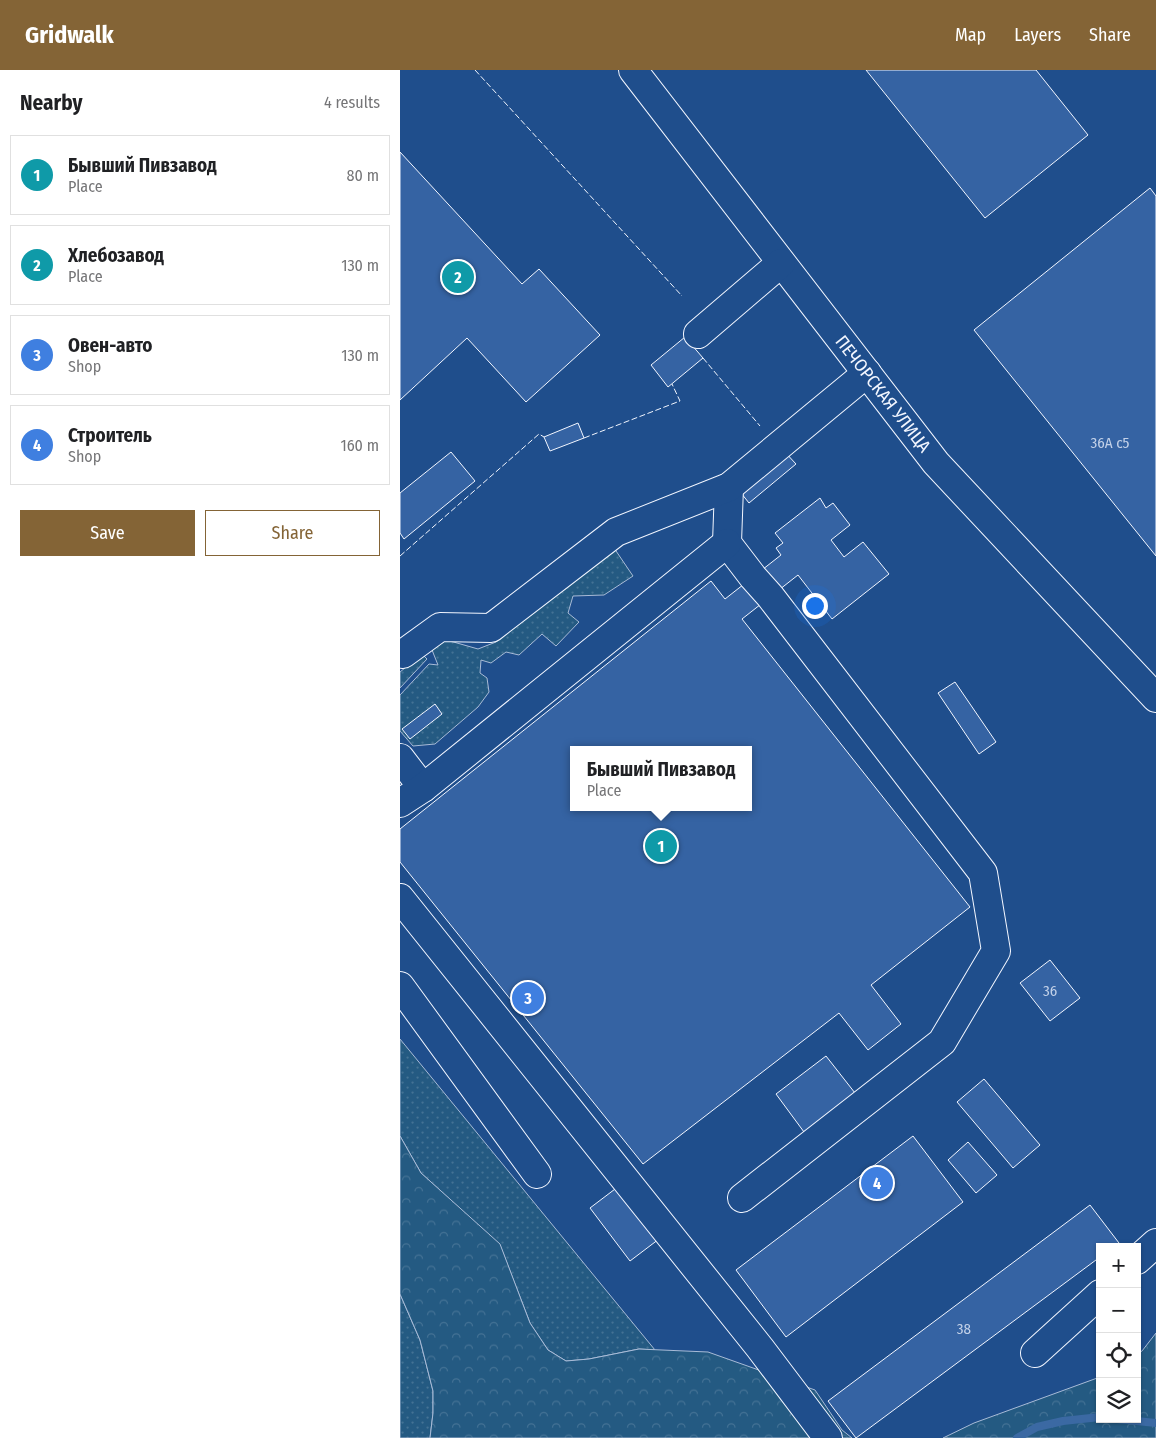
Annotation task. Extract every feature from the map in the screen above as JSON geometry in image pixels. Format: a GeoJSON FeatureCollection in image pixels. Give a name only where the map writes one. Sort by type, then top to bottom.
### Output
{"type":"FeatureCollection","features":[{"type":"Feature","properties":{"kind":"street","name":"ПЕЧОРСКАЯ УЛИЦА"},"geometry":{"type":"LineString","coordinates":[[632,70],[936,463],[1156,698]]}},
{"type":"Feature","properties":{"kind":"street"},"geometry":{"type":"LineString","coordinates":[[698,334],[781,262]]}},
{"type":"Feature","properties":{"kind":"street"},"geometry":{"type":"LineString","coordinates":[[403,654],[440,627],[491,628],[616,532],[728,487],[867,373]]}},
{"type":"Feature","properties":{"kind":"street"},"geometry":{"type":"LineString","coordinates":[[728,487],[728,543],[983,873],[996,951],[942,1042],[742,1198]]}},
{"type":"Feature","properties":{"kind":"street"},"geometry":{"type":"LineString","coordinates":[[400,803],[423,788],[728,543]]}},
{"type":"Feature","properties":{"kind":"street"},"geometry":{"type":"LineString","coordinates":[[400,758],[423,788]]}},
{"type":"Feature","properties":{"kind":"street"},"geometry":{"type":"LineString","coordinates":[[400,898],[754,1340],[828,1438]]}},
{"type":"Feature","properties":{"kind":"street"},"geometry":{"type":"LineString","coordinates":[[400,986],[537,1174]]}},
{"type":"Feature","properties":{"kind":"street"},"geometry":{"type":"LineString","coordinates":[[1141,1256],[1156,1243]]}},
{"type":"Feature","properties":{"kind":"street"},"geometry":{"type":"LineString","coordinates":[[1035,1353],[1096,1298]]}},
{"type":"Feature","properties":{"kind":"green space"},"geometry":{"type":"Polygon","coordinates":[[[614,548],[633,576],[604,595],[573,596],[568,613],[579,622],[556,646],[542,634],[519,655],[506,652],[491,663],[481,660],[480,673],[487,678],[489,692],[478,707],[435,744],[413,746],[400,731],[400,695],[429,664],[438,665],[432,650],[443,639],[478,649],[496,642],[614,548]]]}},
{"type":"Feature","properties":{"kind":"green space"},"geometry":{"type":"Polygon","coordinates":[[[422,654],[427,659],[400,688],[400,672],[422,654]]]}},
{"type":"Feature","properties":{"kind":"green space"},"geometry":{"type":"Polygon","coordinates":[[[400,1039],[655,1350],[639,1349],[589,1359],[566,1361],[548,1350],[530,1323],[500,1245],[421,1173],[400,1136],[400,1039]]]}},
{"type":"Feature","properties":{"kind":"green space"},"geometry":{"type":"Polygon","coordinates":[[[400,1136],[421,1173],[500,1244],[530,1323],[548,1350],[566,1361],[589,1359],[639,1349],[708,1352],[815,1390],[842,1430],[852,1438],[430,1438],[433,1391],[420,1340],[400,1294],[400,1136]]]}},
{"type":"Feature","properties":{"kind":"green space"},"geometry":{"type":"Polygon","coordinates":[[[400,1294],[420,1340],[433,1391],[430,1438],[400,1438],[400,1294]]]}},
{"type":"Feature","properties":{"kind":"green space"},"geometry":{"type":"Polygon","coordinates":[[[1156,1333],[1156,1438],[943,1438],[974,1423],[1096,1378],[1096,1423],[1141,1423],[1142,1351],[1156,1333]]]}},
{"type":"Feature","properties":{"kind":"building"},"geometry":{"type":"Polygon","coordinates":[[[866,70],[1036,70],[1088,135],[985,218],[866,70]]]}},
{"type":"Feature","properties":{"kind":"building"},"geometry":{"type":"Polygon","coordinates":[[[400,152],[522,284],[539,269],[600,335],[526,402],[467,338],[400,400],[400,152]]]}},
{"type":"Feature","properties":{"kind":"building"},"geometry":{"type":"Polygon","coordinates":[[[1150,188],[1156,196],[1156,556],[974,330],[1150,188]]]}},
{"type":"Feature","properties":{"kind":"building"},"geometry":{"type":"Polygon","coordinates":[[[685,337],[703,358],[668,387],[651,365],[685,337]]]}},
{"type":"Feature","properties":{"kind":"building"},"geometry":{"type":"Polygon","coordinates":[[[578,423],[584,438],[550,451],[544,437],[578,423]]]}},
{"type":"Feature","properties":{"kind":"building"},"geometry":{"type":"Polygon","coordinates":[[[783,450],[796,464],[749,503],[737,488],[783,450]]]}},
{"type":"Feature","properties":{"kind":"building"},"geometry":{"type":"Polygon","coordinates":[[[451,452],[475,481],[404,539],[400,533],[400,493],[451,452]]]}},
{"type":"Feature","properties":{"kind":"building"},"geometry":{"type":"Polygon","coordinates":[[[820,498],[826,508],[833,503],[850,525],[831,540],[844,557],[863,542],[889,574],[832,619],[798,575],[742,619],[970,907],[871,985],[901,1024],[868,1050],[839,1013],[643,1164],[400,862],[400,829],[711,581],[725,599],[781,555],[776,548],[783,543],[775,533],[820,498]]]}},
{"type":"Feature","properties":{"kind":"building"},"geometry":{"type":"Polygon","coordinates":[[[955,682],[996,742],[979,754],[938,693],[955,682]]]}},
{"type":"Feature","properties":{"kind":"building"},"geometry":{"type":"Polygon","coordinates":[[[435,704],[442,714],[410,739],[402,729],[435,704]]]}},
{"type":"Feature","properties":{"kind":"building"},"geometry":{"type":"Polygon","coordinates":[[[1050,960],[1080,998],[1050,1021],[1020,983],[1050,960]]]}},
{"type":"Feature","properties":{"kind":"building"},"geometry":{"type":"Polygon","coordinates":[[[826,1056],[855,1093],[804,1132],[776,1094],[826,1056]]]}},
{"type":"Feature","properties":{"kind":"building"},"geometry":{"type":"Polygon","coordinates":[[[984,1079],[1040,1145],[1013,1168],[957,1102],[984,1079]]]}},
{"type":"Feature","properties":{"kind":"building"},"geometry":{"type":"Polygon","coordinates":[[[913,1136],[963,1202],[786,1337],[736,1270],[913,1136]]]}},
{"type":"Feature","properties":{"kind":"building"},"geometry":{"type":"Polygon","coordinates":[[[968,1142],[997,1175],[976,1193],[948,1160],[968,1142]]]}},
{"type":"Feature","properties":{"kind":"building"},"geometry":{"type":"Polygon","coordinates":[[[619,1186],[659,1239],[630,1261],[590,1208],[619,1186]]]}},
{"type":"Feature","properties":{"kind":"building"},"geometry":{"type":"Polygon","coordinates":[[[1090,1205],[1119,1243],[1096,1243],[1096,1260],[856,1438],[828,1401],[1090,1205]]]}},
{"type":"Feature","properties":{"kind":"waterway"},"geometry":{"type":"LineString","coordinates":[[1017,1438],[1037,1427],[1063,1421],[1096,1417]]}},
{"type":"Feature","properties":{"kind":"waterway"},"geometry":{"type":"LineString","coordinates":[[1141,1421],[1156,1423]]}},
{"type":"Feature","properties":{"kind":"fence"},"geometry":{"type":"LineString","coordinates":[[475,70],[682,296]]}},
{"type":"Feature","properties":{"kind":"fence"},"geometry":{"type":"LineString","coordinates":[[703,358],[760,426]]}},
{"type":"Feature","properties":{"kind":"fence"},"geometry":{"type":"LineString","coordinates":[[584,438],[680,401],[672,384]]}},
{"type":"Feature","properties":{"kind":"fence"},"geometry":{"type":"LineString","coordinates":[[400,556],[539,434],[544,437]]}},
{"type":"Feature","properties":{"kind":"place","name":"Хлебозавод"},"geometry":{"type":"Point","coordinates":[458,277]}},
{"type":"Feature","properties":{"kind":"place","name":"Бывший Пивзавод"},"geometry":{"type":"Point","coordinates":[661,846]}},
{"type":"Feature","properties":{"kind":"place","name":"Овен-авто"},"geometry":{"type":"Point","coordinates":[528,998]}},
{"type":"Feature","properties":{"kind":"place","name":"Строитель"},"geometry":{"type":"Point","coordinates":[877,1183]}}]}
